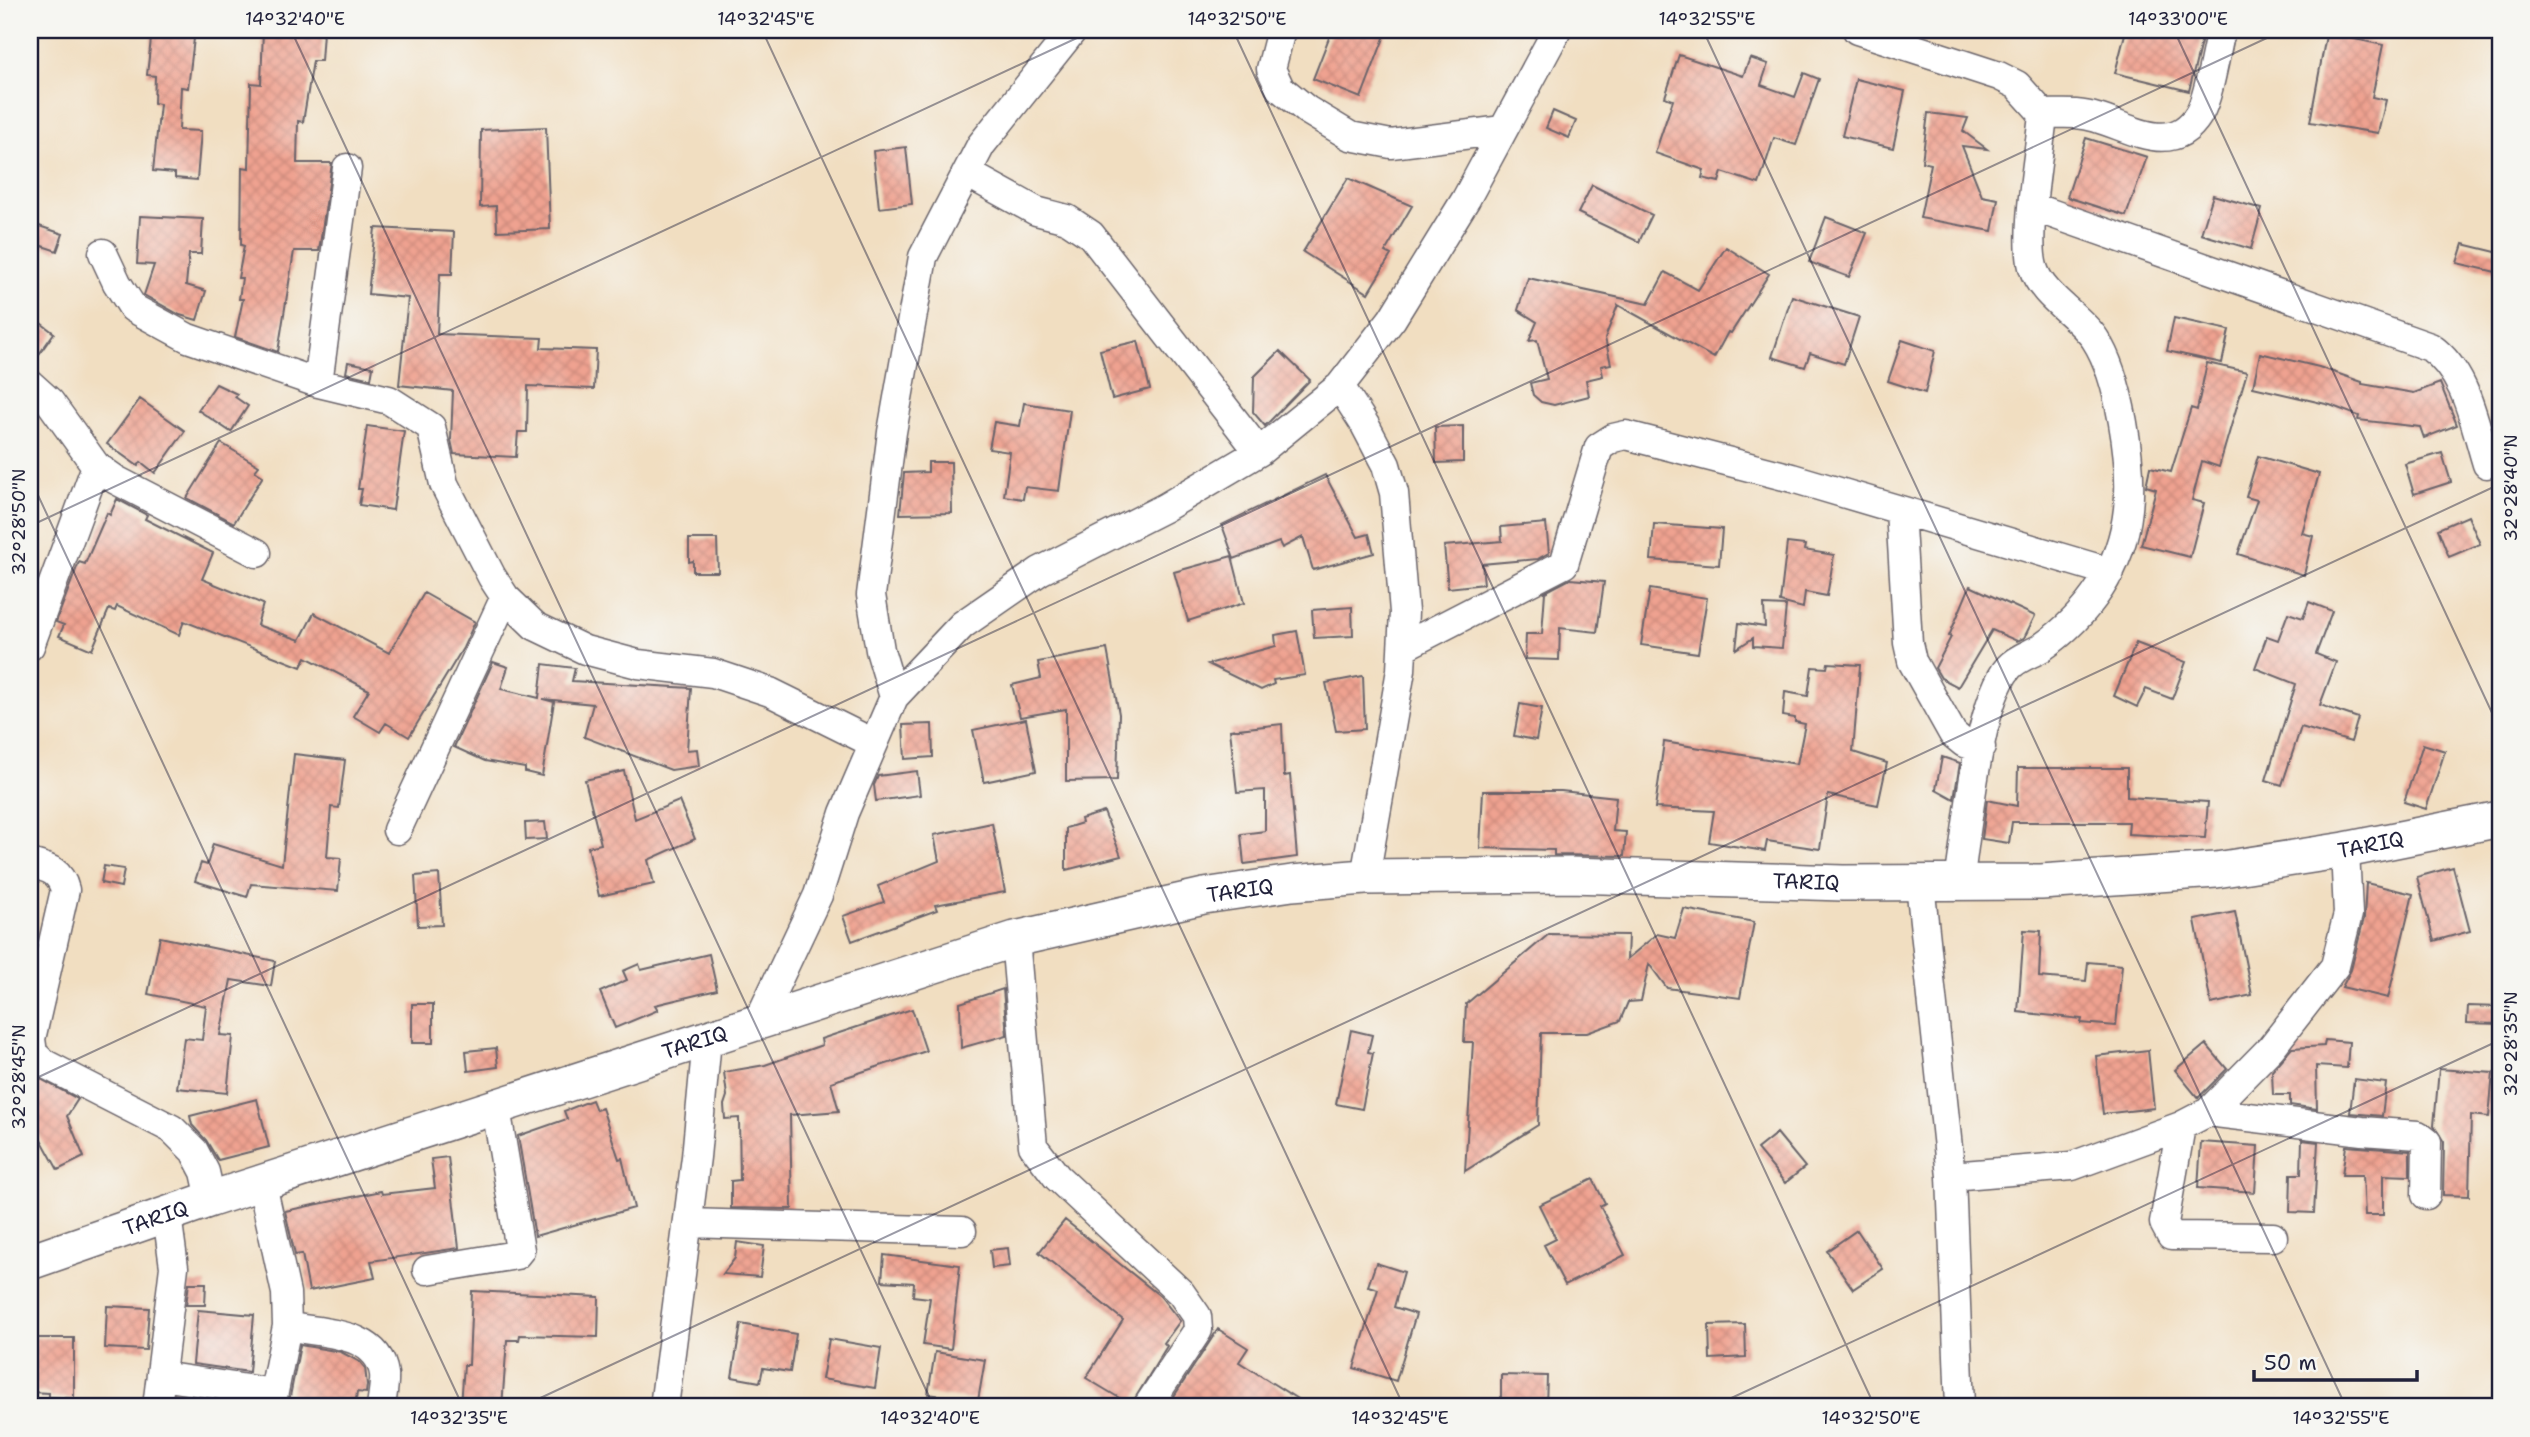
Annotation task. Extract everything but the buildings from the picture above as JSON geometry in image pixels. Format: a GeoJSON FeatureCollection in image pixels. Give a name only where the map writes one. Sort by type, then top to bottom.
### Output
{"type":"FeatureCollection","features":[{"type":"Feature","properties":{"kind":"main road","name":"TARIQ"},"geometry":{"type":"LineString","coordinates":[[30,1262],[211,1199],[1015,939],[1204,896],[1292,883],[1365,877],[1570,876],[1920,884],[2041,882],[2216,870],[2345,850],[2500,819]]}},
{"type":"Feature","properties":{"kind":"street"},"geometry":{"type":"LineString","coordinates":[[894,697],[880,650],[872,595],[892,432],[923,257],[981,145],[1073,30]]}},
{"type":"Feature","properties":{"kind":"street"},"geometry":{"type":"LineString","coordinates":[[1281,30],[1275,43],[1271,69],[1280,88],[1307,110],[1350,136],[1391,144],[1503,130]]}},
{"type":"Feature","properties":{"kind":"street"},"geometry":{"type":"LineString","coordinates":[[759,1020],[818,895],[844,813],[894,697],[962,625],[1040,571],[1164,508],[1259,452],[1340,386],[1392,319],[1466,199],[1557,30]]}},
{"type":"Feature","properties":{"kind":"street"},"geometry":{"type":"LineString","coordinates":[[1857,30],[1999,76],[2017,85],[2043,114],[2033,207],[2033,267],[2039,280],[2095,340],[2121,414],[2129,468],[2128,510],[2119,550],[2095,598],[2075,621],[2042,647],[2009,666],[1991,701],[1959,882]]}},
{"type":"Feature","properties":{"kind":"street"},"geometry":{"type":"LineString","coordinates":[[2043,114],[2078,113],[2142,136],[2169,136],[2188,127],[2200,112],[2221,30]]}},
{"type":"Feature","properties":{"kind":"street"},"geometry":{"type":"LineString","coordinates":[[318,383],[347,168]]}},
{"type":"Feature","properties":{"kind":"street"},"geometry":{"type":"LineString","coordinates":[[967,173],[1036,211],[1067,219],[1091,235],[1259,452]]}},
{"type":"Feature","properties":{"kind":"street"},"geometry":{"type":"LineString","coordinates":[[2033,207],[2430,347],[2444,357],[2454,370],[2464,391],[2487,464]]}},
{"type":"Feature","properties":{"kind":"street"},"geometry":{"type":"LineString","coordinates":[[103,253],[117,283],[133,307],[188,338],[318,383],[389,400],[431,427],[444,484],[492,577],[505,597],[535,626],[585,650],[638,664],[713,673],[770,692],[873,743]]}},
{"type":"Feature","properties":{"kind":"street"},"geometry":{"type":"LineString","coordinates":[[30,384],[50,402],[96,466],[116,480],[257,553]]}},
{"type":"Feature","properties":{"kind":"street"},"geometry":{"type":"LineString","coordinates":[[1340,386],[1386,465],[1394,493],[1405,646],[1365,877]]}},
{"type":"Feature","properties":{"kind":"street"},"geometry":{"type":"LineString","coordinates":[[1405,646],[1564,564],[1599,447],[1614,438],[1626,435],[1899,510],[2110,572]]}},
{"type":"Feature","properties":{"kind":"street"},"geometry":{"type":"LineString","coordinates":[[30,646],[96,466]]}},
{"type":"Feature","properties":{"kind":"street"},"geometry":{"type":"LineString","coordinates":[[1899,510],[1908,643],[1912,661],[1953,734],[1964,743],[1981,747]]}},
{"type":"Feature","properties":{"kind":"street"},"geometry":{"type":"LineString","coordinates":[[397,830],[505,597]]}},
{"type":"Feature","properties":{"kind":"street"},"geometry":{"type":"LineString","coordinates":[[1951,1176],[2072,1166],[2181,1126],[2208,1112],[2271,1048],[2335,966],[2348,914],[2345,850]]}},
{"type":"Feature","properties":{"kind":"street"},"geometry":{"type":"LineString","coordinates":[[30,863],[54,870],[62,879],[65,890],[31,1039],[33,1053],[61,1074],[172,1129],[194,1151],[205,1172],[211,1199]]}},
{"type":"Feature","properties":{"kind":"street"},"geometry":{"type":"LineString","coordinates":[[1920,884],[1951,1176],[1960,1407]]}},
{"type":"Feature","properties":{"kind":"street"},"geometry":{"type":"LineString","coordinates":[[1015,939],[1033,1146],[1057,1177],[1181,1293],[1197,1316],[1198,1330],[1147,1407]]}},
{"type":"Feature","properties":{"kind":"street"},"geometry":{"type":"LineString","coordinates":[[664,1407],[688,1223],[707,1040]]}},
{"type":"Feature","properties":{"kind":"street"},"geometry":{"type":"LineString","coordinates":[[427,1270],[516,1255],[520,1251],[496,1108]]}},
{"type":"Feature","properties":{"kind":"street"},"geometry":{"type":"LineString","coordinates":[[2208,1112],[2362,1131],[2418,1135],[2427,1142],[2426,1195]]}},
{"type":"Feature","properties":{"kind":"street"},"geometry":{"type":"LineString","coordinates":[[2181,1126],[2164,1223],[2167,1232],[2171,1236],[2273,1237]]}},
{"type":"Feature","properties":{"kind":"street"},"geometry":{"type":"LineString","coordinates":[[161,1376],[272,1400],[287,1326],[286,1293],[262,1184]]}},
{"type":"Feature","properties":{"kind":"street"},"geometry":{"type":"LineString","coordinates":[[157,1407],[174,1267],[167,1215]]}},
{"type":"Feature","properties":{"kind":"street"},"geometry":{"type":"LineString","coordinates":[[688,1223],[961,1231]]}},
{"type":"Feature","properties":{"kind":"street"},"geometry":{"type":"LineString","coordinates":[[287,1326],[346,1336],[365,1344],[379,1361],[384,1374],[381,1407]]}}]}
